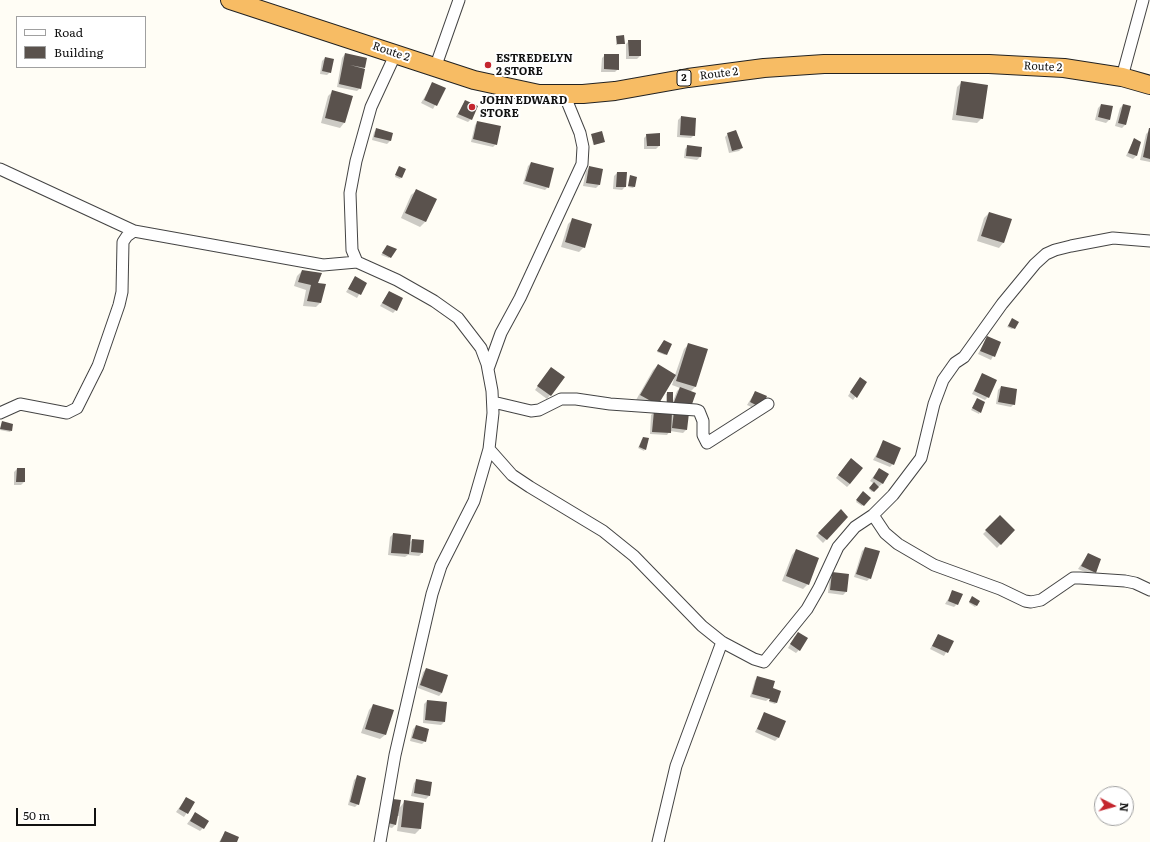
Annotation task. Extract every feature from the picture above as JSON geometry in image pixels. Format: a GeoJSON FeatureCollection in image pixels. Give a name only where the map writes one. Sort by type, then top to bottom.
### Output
{"type":"FeatureCollection","features":[{"type":"Feature","properties":{"kind":"highway","name":"Route 2"},"geometry":{"type":"LineString","coordinates":[[230,0],[435,68],[503,87],[539,94],[615,91],[688,78],[764,68],[824,64],[997,65],[1064,68],[1122,77],[1150,85]]}},
{"type":"Feature","properties":{"kind":"street"},"geometry":{"type":"LineString","coordinates":[[435,68],[459,0]]}},
{"type":"Feature","properties":{"kind":"street"},"geometry":{"type":"LineString","coordinates":[[1122,77],[1143,0]]}},
{"type":"Feature","properties":{"kind":"street"},"geometry":{"type":"LineString","coordinates":[[357,262],[352,250],[350,206],[350,193],[356,161],[371,107],[396,54]]}},
{"type":"Feature","properties":{"kind":"street"},"geometry":{"type":"LineString","coordinates":[[488,370],[501,333],[520,298],[582,164],[583,147],[580,134],[564,94]]}},
{"type":"Feature","properties":{"kind":"street"},"geometry":{"type":"LineString","coordinates":[[0,169],[134,231],[187,242],[323,265],[357,262],[397,280],[450,312],[458,318],[481,348],[488,370],[493,402],[489,449],[474,501],[442,566],[432,594],[395,755],[380,842]]}},
{"type":"Feature","properties":{"kind":"street"},"geometry":{"type":"LineString","coordinates":[[0,413],[20,404],[67,414],[77,408],[98,366],[117,311],[122,292],[123,242],[127,236],[134,231]]}},
{"type":"Feature","properties":{"kind":"street"},"geometry":{"type":"LineString","coordinates":[[489,449],[503,466],[518,479],[603,531],[634,556],[702,626],[722,642],[761,662],[767,660],[777,644],[807,609],[820,588],[838,547],[855,527],[873,515],[893,495],[921,458],[934,404],[947,373],[955,363],[964,357],[1002,304],[1035,264],[1046,254],[1071,246],[1113,238],[1150,241]]}},
{"type":"Feature","properties":{"kind":"street"},"geometry":{"type":"LineString","coordinates":[[493,402],[531,411],[539,410],[561,399],[576,399],[610,404],[696,410],[701,414],[703,422],[703,435],[707,443],[768,404]]}},
{"type":"Feature","properties":{"kind":"street"},"geometry":{"type":"LineString","coordinates":[[873,515],[885,533],[898,544],[934,565],[1000,589],[1025,601],[1031,602],[1041,600],[1073,578],[1126,581],[1136,583],[1150,590]]}},
{"type":"Feature","properties":{"kind":"street"},"geometry":{"type":"LineString","coordinates":[[658,842],[676,766],[722,642]]}},
{"type":"Feature","properties":{"kind":"building"},"geometry":{"type":"Polygon","coordinates":[[[624,35],[625,44],[617,44],[616,36],[624,35]]]}},
{"type":"Feature","properties":{"kind":"building"},"geometry":{"type":"Polygon","coordinates":[[[628,40],[641,40],[641,56],[629,56],[628,40]]]}},
{"type":"Feature","properties":{"kind":"building"},"geometry":{"type":"Polygon","coordinates":[[[345,53],[367,58],[365,68],[350,65],[365,69],[361,89],[339,84],[345,53]]]}},
{"type":"Feature","properties":{"kind":"building"},"geometry":{"type":"Polygon","coordinates":[[[604,54],[619,54],[619,70],[604,69],[604,54]]]}},
{"type":"Feature","properties":{"kind":"building"},"geometry":{"type":"Polygon","coordinates":[[[325,57],[334,59],[331,73],[322,71],[325,57]]]}},
{"type":"Feature","properties":{"kind":"building"},"geometry":{"type":"Polygon","coordinates":[[[961,81],[988,85],[983,119],[956,115],[961,81]]]}},
{"type":"Feature","properties":{"kind":"building"},"geometry":{"type":"Polygon","coordinates":[[[432,82],[446,88],[437,106],[424,100],[432,82]]]}},
{"type":"Feature","properties":{"kind":"building"},"geometry":{"type":"Polygon","coordinates":[[[332,90],[353,96],[345,123],[325,118],[332,90]]]}},
{"type":"Feature","properties":{"kind":"building"},"geometry":{"type":"Polygon","coordinates":[[[465,100],[478,106],[472,120],[458,114],[465,100]]]}},
{"type":"Feature","properties":{"kind":"building"},"geometry":{"type":"Polygon","coordinates":[[[1101,104],[1113,106],[1110,120],[1098,117],[1101,104]]]}},
{"type":"Feature","properties":{"kind":"building"},"geometry":{"type":"Polygon","coordinates":[[[1123,104],[1131,106],[1126,125],[1118,123],[1123,104]]]}},
{"type":"Feature","properties":{"kind":"building"},"geometry":{"type":"Polygon","coordinates":[[[681,116],[696,118],[695,136],[680,135],[681,116]]]}},
{"type":"Feature","properties":{"kind":"building"},"geometry":{"type":"Polygon","coordinates":[[[477,121],[501,126],[497,145],[473,139],[477,121]]]}},
{"type":"Feature","properties":{"kind":"building"},"geometry":{"type":"Polygon","coordinates":[[[376,128],[393,133],[391,141],[374,137],[376,128]]]}},
{"type":"Feature","properties":{"kind":"building"},"geometry":{"type":"Polygon","coordinates":[[[1150,128],[1150,159],[1143,157],[1150,128]]]}},
{"type":"Feature","properties":{"kind":"building"},"geometry":{"type":"Polygon","coordinates":[[[736,130],[743,148],[732,151],[727,133],[736,130]]]}},
{"type":"Feature","properties":{"kind":"building"},"geometry":{"type":"Polygon","coordinates":[[[602,131],[605,142],[594,145],[591,134],[602,131]]]}},
{"type":"Feature","properties":{"kind":"building"},"geometry":{"type":"Polygon","coordinates":[[[660,133],[660,146],[647,146],[646,134],[660,133]]]}},
{"type":"Feature","properties":{"kind":"building"},"geometry":{"type":"Polygon","coordinates":[[[1134,138],[1141,142],[1137,156],[1128,153],[1134,138]]]}},
{"type":"Feature","properties":{"kind":"building"},"geometry":{"type":"Polygon","coordinates":[[[687,145],[702,147],[701,157],[686,156],[687,145]]]}},
{"type":"Feature","properties":{"kind":"building"},"geometry":{"type":"Polygon","coordinates":[[[531,162],[554,168],[549,188],[525,181],[531,162]]]}},
{"type":"Feature","properties":{"kind":"building"},"geometry":{"type":"Polygon","coordinates":[[[399,166],[406,169],[402,178],[395,175],[399,166]]]}},
{"type":"Feature","properties":{"kind":"building"},"geometry":{"type":"Polygon","coordinates":[[[589,166],[603,169],[600,185],[586,183],[589,166]]]}},
{"type":"Feature","properties":{"kind":"building"},"geometry":{"type":"Polygon","coordinates":[[[617,172],[627,172],[626,187],[616,187],[617,172]]]}},
{"type":"Feature","properties":{"kind":"building"},"geometry":{"type":"Polygon","coordinates":[[[630,175],[637,177],[635,187],[628,186],[630,175]]]}},
{"type":"Feature","properties":{"kind":"building"},"geometry":{"type":"Polygon","coordinates":[[[416,189],[437,199],[426,222],[405,213],[416,189]]]}},
{"type":"Feature","properties":{"kind":"building"},"geometry":{"type":"Polygon","coordinates":[[[989,212],[1012,219],[1004,243],[981,236],[989,212]]]}},
{"type":"Feature","properties":{"kind":"building"},"geometry":{"type":"Polygon","coordinates":[[[572,218],[592,224],[585,248],[565,242],[572,218]]]}},
{"type":"Feature","properties":{"kind":"building"},"geometry":{"type":"Polygon","coordinates":[[[387,245],[397,249],[391,258],[382,253],[387,245]]]}},
{"type":"Feature","properties":{"kind":"building"},"geometry":{"type":"Polygon","coordinates":[[[302,270],[322,273],[318,283],[326,284],[321,303],[307,301],[311,285],[298,282],[302,270]]]}},
{"type":"Feature","properties":{"kind":"building"},"geometry":{"type":"Polygon","coordinates":[[[355,276],[367,283],[361,295],[348,289],[355,276]]]}},
{"type":"Feature","properties":{"kind":"building"},"geometry":{"type":"Polygon","coordinates":[[[389,291],[403,298],[397,311],[382,303],[389,291]]]}},
{"type":"Feature","properties":{"kind":"building"},"geometry":{"type":"Polygon","coordinates":[[[1012,318],[1019,322],[1015,329],[1008,326],[1012,318]]]}},
{"type":"Feature","properties":{"kind":"building"},"geometry":{"type":"Polygon","coordinates":[[[987,336],[1001,342],[995,357],[980,351],[987,336]]]}},
{"type":"Feature","properties":{"kind":"building"},"geometry":{"type":"Polygon","coordinates":[[[664,340],[672,344],[667,355],[657,351],[664,340]]]}},
{"type":"Feature","properties":{"kind":"building"},"geometry":{"type":"Polygon","coordinates":[[[688,343],[708,349],[696,387],[676,381],[688,343]]]}},
{"type":"Feature","properties":{"kind":"building"},"geometry":{"type":"Polygon","coordinates":[[[658,364],[676,375],[658,405],[640,395],[658,364]]]}},
{"type":"Feature","properties":{"kind":"building"},"geometry":{"type":"Polygon","coordinates":[[[551,367],[565,377],[551,396],[537,386],[551,367]]]}},
{"type":"Feature","properties":{"kind":"building"},"geometry":{"type":"Polygon","coordinates":[[[982,373],[997,380],[989,398],[974,391],[982,373]]]}},
{"type":"Feature","properties":{"kind":"building"},"geometry":{"type":"Polygon","coordinates":[[[860,377],[867,382],[857,398],[850,392],[860,377]]]}},
{"type":"Feature","properties":{"kind":"building"},"geometry":{"type":"Polygon","coordinates":[[[1001,386],[1017,389],[1015,405],[998,402],[1001,386]]]}},
{"type":"Feature","properties":{"kind":"building"},"geometry":{"type":"Polygon","coordinates":[[[680,387],[696,393],[691,407],[674,402],[680,387]]]}},
{"type":"Feature","properties":{"kind":"building"},"geometry":{"type":"Polygon","coordinates":[[[755,391],[767,396],[762,408],[750,402],[755,391]]]}},
{"type":"Feature","properties":{"kind":"building"},"geometry":{"type":"Polygon","coordinates":[[[667,392],[673,392],[673,406],[667,406],[667,392]]]}},
{"type":"Feature","properties":{"kind":"building"},"geometry":{"type":"Polygon","coordinates":[[[977,398],[985,402],[981,413],[972,408],[977,398]]]}},
{"type":"Feature","properties":{"kind":"building"},"geometry":{"type":"Polygon","coordinates":[[[654,411],[672,412],[671,433],[652,432],[654,411]]]}},
{"type":"Feature","properties":{"kind":"building"},"geometry":{"type":"Polygon","coordinates":[[[674,411],[689,413],[687,430],[672,428],[674,411]]]}},
{"type":"Feature","properties":{"kind":"building"},"geometry":{"type":"Polygon","coordinates":[[[2,421],[13,424],[12,431],[0,429],[2,421]]]}},
{"type":"Feature","properties":{"kind":"building"},"geometry":{"type":"Polygon","coordinates":[[[643,437],[649,438],[646,450],[639,447],[643,437]]]}},
{"type":"Feature","properties":{"kind":"building"},"geometry":{"type":"Polygon","coordinates":[[[883,440],[901,448],[894,465],[876,457],[883,440]]]}},
{"type":"Feature","properties":{"kind":"building"},"geometry":{"type":"Polygon","coordinates":[[[851,458],[863,468],[850,484],[838,475],[851,458]]]}},
{"type":"Feature","properties":{"kind":"building"},"geometry":{"type":"Polygon","coordinates":[[[17,468],[25,468],[25,482],[16,482],[17,468]]]}},
{"type":"Feature","properties":{"kind":"building"},"geometry":{"type":"Polygon","coordinates":[[[879,468],[889,474],[883,484],[873,478],[879,468]]]}},
{"type":"Feature","properties":{"kind":"building"},"geometry":{"type":"Polygon","coordinates":[[[874,482],[879,487],[874,492],[869,488],[874,482]]]}},
{"type":"Feature","properties":{"kind":"building"},"geometry":{"type":"Polygon","coordinates":[[[863,491],[871,498],[864,506],[856,500],[863,491]]]}},
{"type":"Feature","properties":{"kind":"building"},"geometry":{"type":"Polygon","coordinates":[[[841,509],[848,517],[827,540],[818,533],[841,509]]]}},
{"type":"Feature","properties":{"kind":"building"},"geometry":{"type":"Polygon","coordinates":[[[1000,515],[1015,530],[1001,545],[985,530],[1000,515]]]}},
{"type":"Feature","properties":{"kind":"building"},"geometry":{"type":"Polygon","coordinates":[[[393,533],[411,535],[409,554],[391,553],[393,533]]]}},
{"type":"Feature","properties":{"kind":"building"},"geometry":{"type":"Polygon","coordinates":[[[412,539],[424,540],[423,553],[411,552],[412,539]]]}},
{"type":"Feature","properties":{"kind":"building"},"geometry":{"type":"Polygon","coordinates":[[[865,547],[880,551],[871,579],[856,574],[865,547]]]}},
{"type":"Feature","properties":{"kind":"building"},"geometry":{"type":"Polygon","coordinates":[[[796,549],[819,558],[809,585],[786,576],[796,549]]]}},
{"type":"Feature","properties":{"kind":"building"},"geometry":{"type":"Polygon","coordinates":[[[1088,553],[1101,559],[1096,573],[1081,566],[1088,553]]]}},
{"type":"Feature","properties":{"kind":"building"},"geometry":{"type":"Polygon","coordinates":[[[832,572],[849,574],[847,592],[830,590],[832,572]]]}},
{"type":"Feature","properties":{"kind":"building"},"geometry":{"type":"Polygon","coordinates":[[[952,590],[963,594],[958,605],[948,601],[952,590]]]}},
{"type":"Feature","properties":{"kind":"building"},"geometry":{"type":"Polygon","coordinates":[[[972,596],[980,601],[977,606],[969,602],[972,596]]]}},
{"type":"Feature","properties":{"kind":"building"},"geometry":{"type":"Polygon","coordinates":[[[798,632],[808,638],[800,651],[790,644],[798,632]]]}},
{"type":"Feature","properties":{"kind":"building"},"geometry":{"type":"Polygon","coordinates":[[[938,634],[954,641],[948,653],[932,646],[938,634]]]}},
{"type":"Feature","properties":{"kind":"building"},"geometry":{"type":"Polygon","coordinates":[[[426,668],[448,675],[442,693],[420,685],[426,668]]]}},
{"type":"Feature","properties":{"kind":"building"},"geometry":{"type":"Polygon","coordinates":[[[757,676],[775,681],[773,688],[781,691],[777,703],[769,701],[770,699],[752,694],[757,676]]]}},
{"type":"Feature","properties":{"kind":"building"},"geometry":{"type":"Polygon","coordinates":[[[427,700],[447,702],[445,722],[425,720],[427,700]]]}},
{"type":"Feature","properties":{"kind":"building"},"geometry":{"type":"Polygon","coordinates":[[[373,704],[394,710],[386,735],[365,729],[373,704]]]}},
{"type":"Feature","properties":{"kind":"building"},"geometry":{"type":"Polygon","coordinates":[[[764,712],[786,721],[779,738],[757,729],[764,712]]]}},
{"type":"Feature","properties":{"kind":"building"},"geometry":{"type":"Polygon","coordinates":[[[416,725],[429,729],[426,742],[412,738],[416,725]]]}},
{"type":"Feature","properties":{"kind":"building"},"geometry":{"type":"Polygon","coordinates":[[[357,775],[366,778],[359,805],[350,802],[357,775]]]}},
{"type":"Feature","properties":{"kind":"building"},"geometry":{"type":"Polygon","coordinates":[[[416,779],[432,782],[430,796],[414,793],[416,779]]]}},
{"type":"Feature","properties":{"kind":"building"},"geometry":{"type":"Polygon","coordinates":[[[186,797],[195,802],[188,814],[179,809],[186,797]]]}},
{"type":"Feature","properties":{"kind":"building"},"geometry":{"type":"Polygon","coordinates":[[[393,799],[401,800],[396,825],[388,823],[393,799]]]}},
{"type":"Feature","properties":{"kind":"building"},"geometry":{"type":"Polygon","coordinates":[[[404,800],[424,803],[421,829],[401,827],[404,800]]]}},
{"type":"Feature","properties":{"kind":"building"},"geometry":{"type":"Polygon","coordinates":[[[195,812],[209,821],[204,829],[190,821],[195,812]]]}},
{"type":"Feature","properties":{"kind":"building"},"geometry":{"type":"Polygon","coordinates":[[[225,831],[239,837],[237,842],[220,842],[225,831]]]}},
{"type":"Feature","properties":{"kind":"place","name":"ESTREDELYN 2 STORE"},"geometry":{"type":"Point","coordinates":[488,65]}},
{"type":"Feature","properties":{"kind":"place","name":"JOHN EDWARD STORE"},"geometry":{"type":"Point","coordinates":[472,107]}}]}
